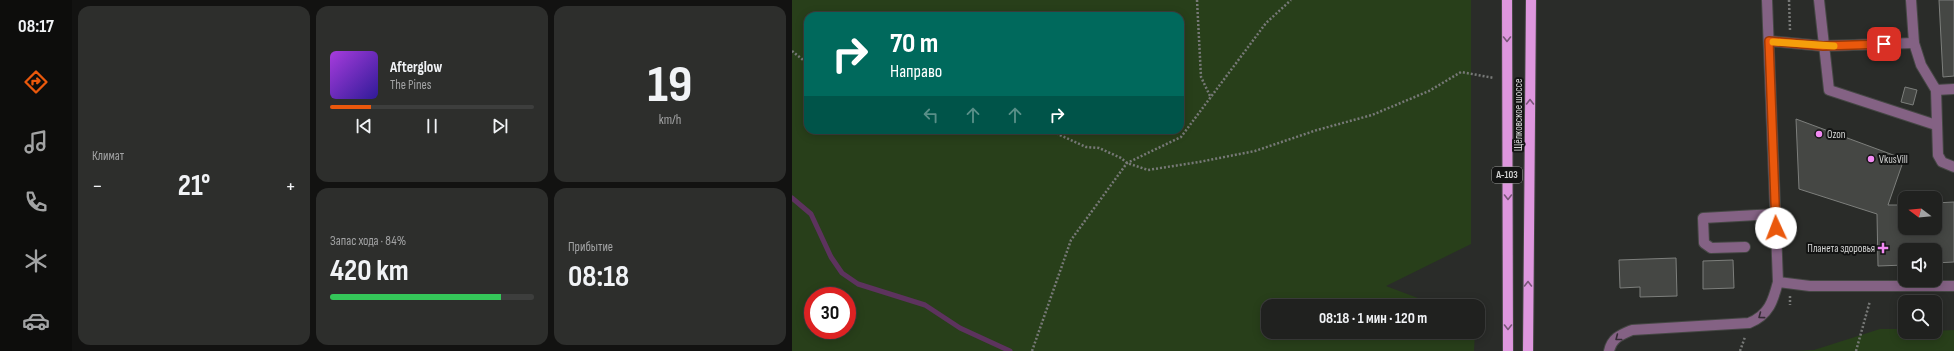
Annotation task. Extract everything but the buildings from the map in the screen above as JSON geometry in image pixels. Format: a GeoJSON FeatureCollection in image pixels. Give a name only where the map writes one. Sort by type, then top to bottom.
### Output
{"type":"FeatureCollection","features":[{"type":"Feature","properties":{"kind":"main road","name":"Щёлковское шоссе"},"geometry":{"type":"LineString","coordinates":[[1508,0],[1508,351]]}},
{"type":"Feature","properties":{"kind":"main road","name":"Щёлковское шоссе"},"geometry":{"type":"LineString","coordinates":[[1528,351],[1531,0]]}},
{"type":"Feature","properties":{"kind":"street"},"geometry":{"type":"LineString","coordinates":[[1609,351],[1611,344],[1618,336],[1632,330],[1749,323],[1755,321],[1771,306],[1778,282],[1767,0]]}},
{"type":"Feature","properties":{"kind":"street"},"geometry":{"type":"LineString","coordinates":[[1819,0],[1828,90],[1936,125]]}},
{"type":"Feature","properties":{"kind":"street"},"geometry":{"type":"LineString","coordinates":[[1911,0],[1914,43],[1921,65],[1936,90],[1938,155],[1942,162],[1954,167]]}},
{"type":"Feature","properties":{"kind":"street"},"geometry":{"type":"LineString","coordinates":[[1769,41],[1823,46],[1914,43]]}},
{"type":"Feature","properties":{"kind":"street"},"geometry":{"type":"LineString","coordinates":[[1936,90],[1954,89]]}},
{"type":"Feature","properties":{"kind":"street"},"geometry":{"type":"LineString","coordinates":[[1745,247],[1711,248],[1706,246],[1704,243],[1703,218],[1775,214]]}},
{"type":"Feature","properties":{"kind":"street"},"geometry":{"type":"LineString","coordinates":[[1778,282],[1810,286],[1954,286]]}},
{"type":"Feature","properties":{"kind":"path"},"geometry":{"type":"LineString","coordinates":[[1197,0],[1201,77],[1211,98]]}},
{"type":"Feature","properties":{"kind":"path"},"geometry":{"type":"LineString","coordinates":[[1184,133],[1266,23],[1291,0]]}},
{"type":"Feature","properties":{"kind":"path"},"geometry":{"type":"LineString","coordinates":[[792,50],[804,60]]}},
{"type":"Feature","properties":{"kind":"path"},"geometry":{"type":"LineString","coordinates":[[1057,134],[1086,147],[1099,148],[1121,158],[1127,163],[1148,170],[1255,151],[1317,130],[1372,115],[1429,91],[1461,72],[1507,80]]}},
{"type":"Feature","properties":{"kind":"path"},"geometry":{"type":"LineString","coordinates":[[1032,351],[1071,240],[1127,163],[1181,137],[1183,134]]}},
{"type":"Feature","properties":{"kind":"path"},"geometry":{"type":"LineString","coordinates":[[1856,351],[1870,301]]}},
{"type":"Feature","properties":{"kind":"green space"},"geometry":{"type":"Polygon","coordinates":[[[792,0],[1471,0],[1471,244],[1386,286],[1420,299],[1261,299],[1261,339],[1475,339],[1474,351],[792,351],[792,0]]]}},
{"type":"Feature","properties":{"kind":"green space"},"geometry":{"type":"Polygon","coordinates":[[[1880,329],[1898,329],[1898,339],[1942,339],[1942,330],[1954,330],[1954,351],[1796,351],[1814,350],[1880,329]]]}},
{"type":"Feature","properties":{"kind":"waterway"},"geometry":{"type":"LineString","coordinates":[[792,198],[811,214],[831,257],[842,273],[858,284],[925,305],[960,328],[1010,351]]}},
{"type":"Feature","properties":{"kind":"slow traffic"},"geometry":{"type":"LineString","coordinates":[[1773,42],[1834,46]]}},
{"type":"Feature","properties":{"kind":"place","name":"Ozon"},"geometry":{"type":"Point","coordinates":[1819,134]}},
{"type":"Feature","properties":{"kind":"place","name":"VkusVill"},"geometry":{"type":"Point","coordinates":[1871,159]}},
{"type":"Feature","properties":{"kind":"place","name":"Планета здоровья"},"geometry":{"type":"Point","coordinates":[1883,248]}},
{"type":"Feature","properties":{"kind":"route"},"geometry":{"type":"LineString","coordinates":[[1776,228],[1769,41],[1788,44],[1823,46],[1884,44]]}}]}
